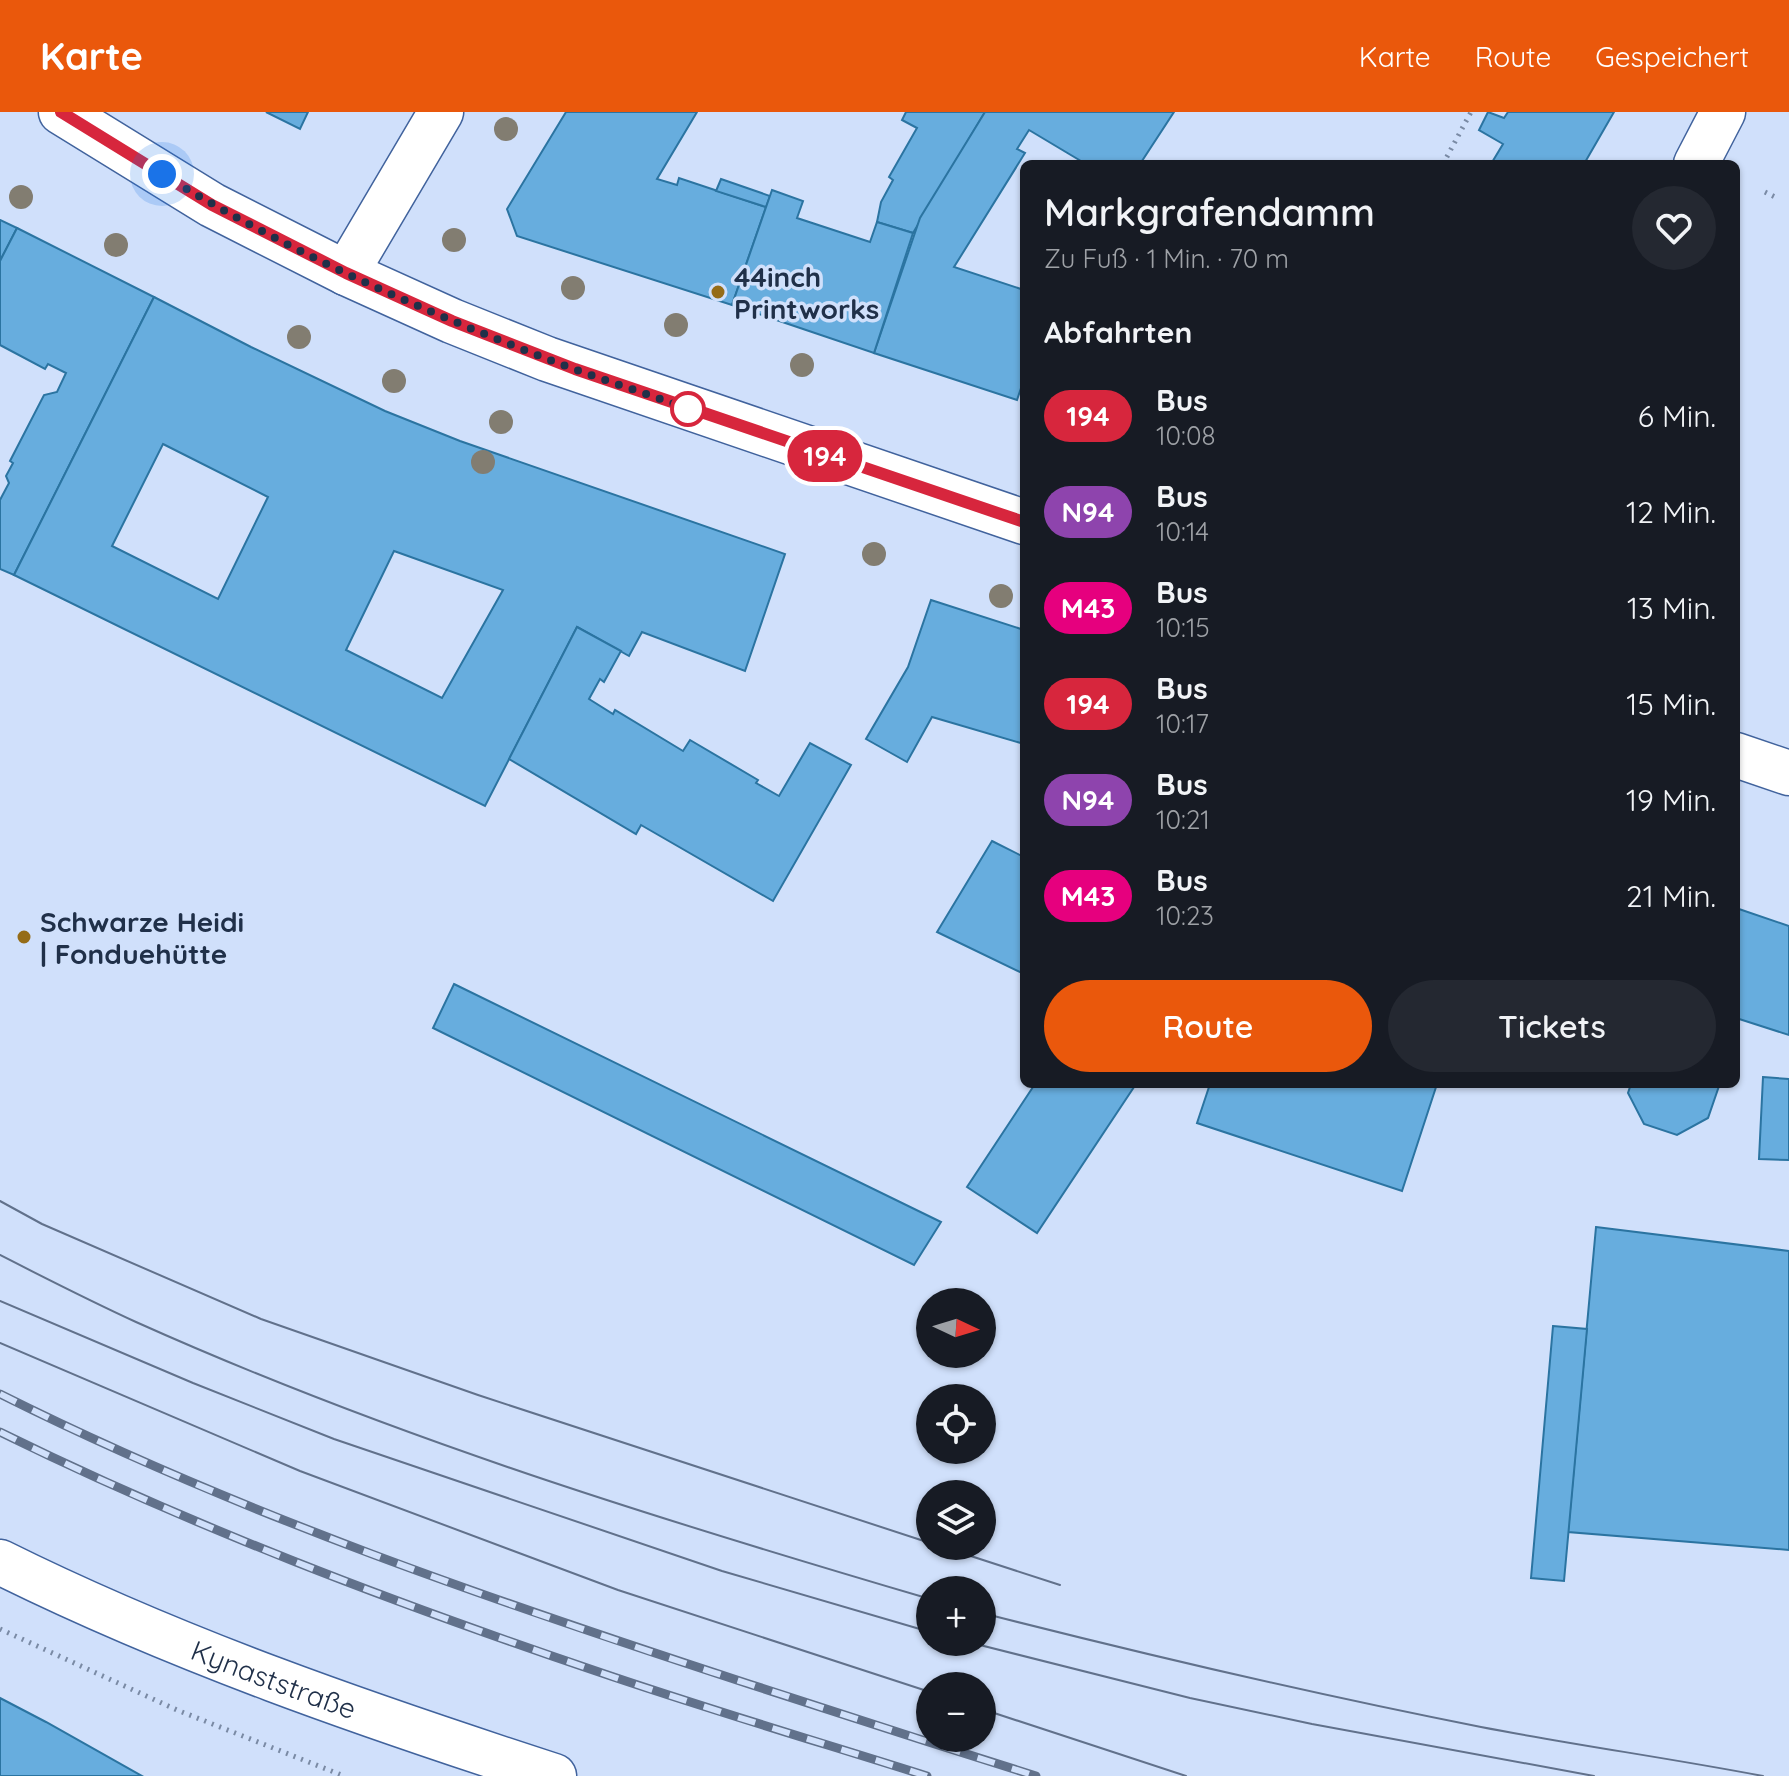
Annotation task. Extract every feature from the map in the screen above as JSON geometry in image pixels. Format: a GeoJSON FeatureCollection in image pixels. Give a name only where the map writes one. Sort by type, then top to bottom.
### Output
{"type":"FeatureCollection","features":[{"type":"Feature","properties":{"kind":"main road"},"geometry":{"type":"LineString","coordinates":[[61,112],[212,205],[346,273],[452,321],[547,359],[1020,521]]}},
{"type":"Feature","properties":{"kind":"main road"},"geometry":{"type":"LineString","coordinates":[[346,273],[441,112]]}},
{"type":"Feature","properties":{"kind":"main road"},"geometry":{"type":"LineString","coordinates":[[1698,160],[1723,112]]}},
{"type":"Feature","properties":{"kind":"main road"},"geometry":{"type":"LineString","coordinates":[[1740,756],[1789,773]]}},
{"type":"Feature","properties":{"kind":"main road","name":"Kynaststraße"},"geometry":{"type":"LineString","coordinates":[[0,1562],[123,1619],[232,1663],[439,1739],[554,1776]]}},
{"type":"Feature","properties":{"kind":"path"},"geometry":{"type":"LineString","coordinates":[[1445,160],[1471,112]]}},
{"type":"Feature","properties":{"kind":"path"},"geometry":{"type":"LineString","coordinates":[[1765,192],[1775,197]]}},
{"type":"Feature","properties":{"kind":"path"},"geometry":{"type":"LineString","coordinates":[[0,1629],[165,1705],[344,1776]]}},
{"type":"Feature","properties":{"kind":"building"},"geometry":{"type":"Polygon","coordinates":[[[266,112],[308,112],[300,129],[266,112]]]}},
{"type":"Feature","properties":{"kind":"building"},"geometry":{"type":"Polygon","coordinates":[[[566,112],[697,112],[657,179],[677,185],[679,178],[766,207],[732,305],[517,236],[507,209],[566,112]]]}},
{"type":"Feature","properties":{"kind":"building"},"geometry":{"type":"Polygon","coordinates":[[[906,112],[985,112],[913,233],[877,222],[881,202],[893,180],[889,177],[917,128],[902,120],[906,112]]]}},
{"type":"Feature","properties":{"kind":"building"},"geometry":{"type":"Polygon","coordinates":[[[985,112],[1174,112],[1143,160],[1079,160],[1029,130],[1017,149],[1025,153],[954,267],[1020,289],[1020,391],[1017,400],[874,353],[920,218],[985,112]]]}},
{"type":"Feature","properties":{"kind":"building"},"geometry":{"type":"Polygon","coordinates":[[[1488,112],[1504,118],[1508,112],[1614,112],[1586,160],[1493,160],[1503,144],[1479,130],[1488,112]]]}},
{"type":"Feature","properties":{"kind":"building"},"geometry":{"type":"Polygon","coordinates":[[[721,179],[770,196],[766,207],[716,191],[721,179]]]}},
{"type":"Feature","properties":{"kind":"building"},"geometry":{"type":"Polygon","coordinates":[[[772,190],[803,201],[797,218],[870,242],[877,222],[913,233],[874,353],[732,305],[772,190]]]}},
{"type":"Feature","properties":{"kind":"building"},"geometry":{"type":"Polygon","coordinates":[[[0,220],[17,228],[0,261],[0,220]]]}},
{"type":"Feature","properties":{"kind":"building"},"geometry":{"type":"Polygon","coordinates":[[[17,228],[154,297],[14,575],[0,569],[0,500],[9,483],[6,476],[13,463],[10,461],[44,395],[57,392],[66,373],[48,364],[45,369],[0,345],[0,261],[17,228]]]}},
{"type":"Feature","properties":{"kind":"building"},"geometry":{"type":"Polygon","coordinates":[[[154,297],[385,411],[460,441],[785,554],[745,671],[642,632],[629,656],[577,627],[485,806],[14,575],[154,297]],[[163,444],[112,546],[218,599],[268,497],[163,444]],[[394,551],[346,650],[442,698],[503,590],[394,551]]]}},
{"type":"Feature","properties":{"kind":"building"},"geometry":{"type":"Polygon","coordinates":[[[931,600],[1020,629],[1020,743],[932,717],[907,762],[866,739],[908,667],[931,600]]]}},
{"type":"Feature","properties":{"kind":"building"},"geometry":{"type":"Polygon","coordinates":[[[577,627],[621,651],[604,682],[600,679],[589,699],[613,714],[615,710],[683,751],[690,740],[779,796],[810,743],[851,765],[773,901],[641,825],[636,834],[509,759],[577,627]]]}},
{"type":"Feature","properties":{"kind":"building"},"geometry":{"type":"Polygon","coordinates":[[[992,841],[1020,855],[1020,972],[937,932],[992,841]]]}},
{"type":"Feature","properties":{"kind":"building"},"geometry":{"type":"Polygon","coordinates":[[[1740,909],[1789,926],[1789,1035],[1740,1019],[1740,909]]]}},
{"type":"Feature","properties":{"kind":"building"},"geometry":{"type":"Polygon","coordinates":[[[454,984],[941,1222],[914,1265],[433,1028],[454,984]]]}},
{"type":"Feature","properties":{"kind":"building"},"geometry":{"type":"Polygon","coordinates":[[[1763,1077],[1789,1079],[1789,1160],[1759,1159],[1763,1077]]]}},
{"type":"Feature","properties":{"kind":"building"},"geometry":{"type":"Polygon","coordinates":[[[1032,1088],[1133,1088],[1037,1233],[967,1187],[1032,1088]]]}},
{"type":"Feature","properties":{"kind":"building"},"geometry":{"type":"Polygon","coordinates":[[[1209,1088],[1436,1088],[1402,1191],[1197,1123],[1209,1088]]]}},
{"type":"Feature","properties":{"kind":"building"},"geometry":{"type":"Polygon","coordinates":[[[1630,1088],[1718,1088],[1708,1118],[1677,1135],[1644,1124],[1628,1093],[1630,1088]]]}},
{"type":"Feature","properties":{"kind":"building"},"geometry":{"type":"Polygon","coordinates":[[[1596,1227],[1789,1251],[1789,1550],[1568,1532],[1596,1227]]]}},
{"type":"Feature","properties":{"kind":"building"},"geometry":{"type":"Polygon","coordinates":[[[1553,1326],[1587,1329],[1564,1581],[1531,1578],[1553,1326]]]}},
{"type":"Feature","properties":{"kind":"building"},"geometry":{"type":"Polygon","coordinates":[[[0,1698],[46,1722],[142,1776],[0,1776],[0,1698]]]}},
{"type":"Feature","properties":{"kind":"tram line"},"geometry":{"type":"LineString","coordinates":[[0,1201],[42,1224],[261,1319],[478,1395],[916,1538]]}},
{"type":"Feature","properties":{"kind":"tram line"},"geometry":{"type":"LineString","coordinates":[[0,1255],[119,1314],[330,1403],[628,1507],[916,1595]]}},
{"type":"Feature","properties":{"kind":"tram line"},"geometry":{"type":"LineString","coordinates":[[0,1301],[334,1439],[722,1571],[916,1628]]}},
{"type":"Feature","properties":{"kind":"tram line"},"geometry":{"type":"LineString","coordinates":[[0,1343],[300,1471],[618,1590],[916,1687]]}},
{"type":"Feature","properties":{"kind":"tram line"},"geometry":{"type":"LineString","coordinates":[[983,1560],[1060,1585]]}},
{"type":"Feature","properties":{"kind":"tram line"},"geometry":{"type":"LineString","coordinates":[[996,1616],[1418,1714],[1763,1776]]}},
{"type":"Feature","properties":{"kind":"tram line"},"geometry":{"type":"LineString","coordinates":[[996,1649],[1190,1698],[1312,1724],[1594,1776]]}},
{"type":"Feature","properties":{"kind":"tram line"},"geometry":{"type":"LineString","coordinates":[[996,1714],[1186,1776]]}},
{"type":"Feature","properties":{"kind":"railway"},"geometry":{"type":"LineString","coordinates":[[0,1394],[182,1478],[369,1553],[653,1653],[1036,1776]]}},
{"type":"Feature","properties":{"kind":"railway"},"geometry":{"type":"LineString","coordinates":[[0,1432],[219,1531],[367,1590],[635,1684],[927,1776]]}},
{"type":"Feature","properties":{"kind":"bus line","name":"194"},"geometry":{"type":"LineString","coordinates":[[61,112],[212,205],[346,273],[452,321],[575,369],[1020,521]]}},
{"type":"Feature","properties":{"kind":"place","name":"44inch Printworks"},"geometry":{"type":"Point","coordinates":[718,292]}},
{"type":"Feature","properties":{"kind":"place","name":"Schwarze Heidi | Fonduehütte"},"geometry":{"type":"Point","coordinates":[24,937]}},
{"type":"Feature","properties":{"kind":"route"},"geometry":{"type":"LineString","coordinates":[[162,174],[212,205],[346,273],[452,321],[547,359],[688,409]]}}]}
